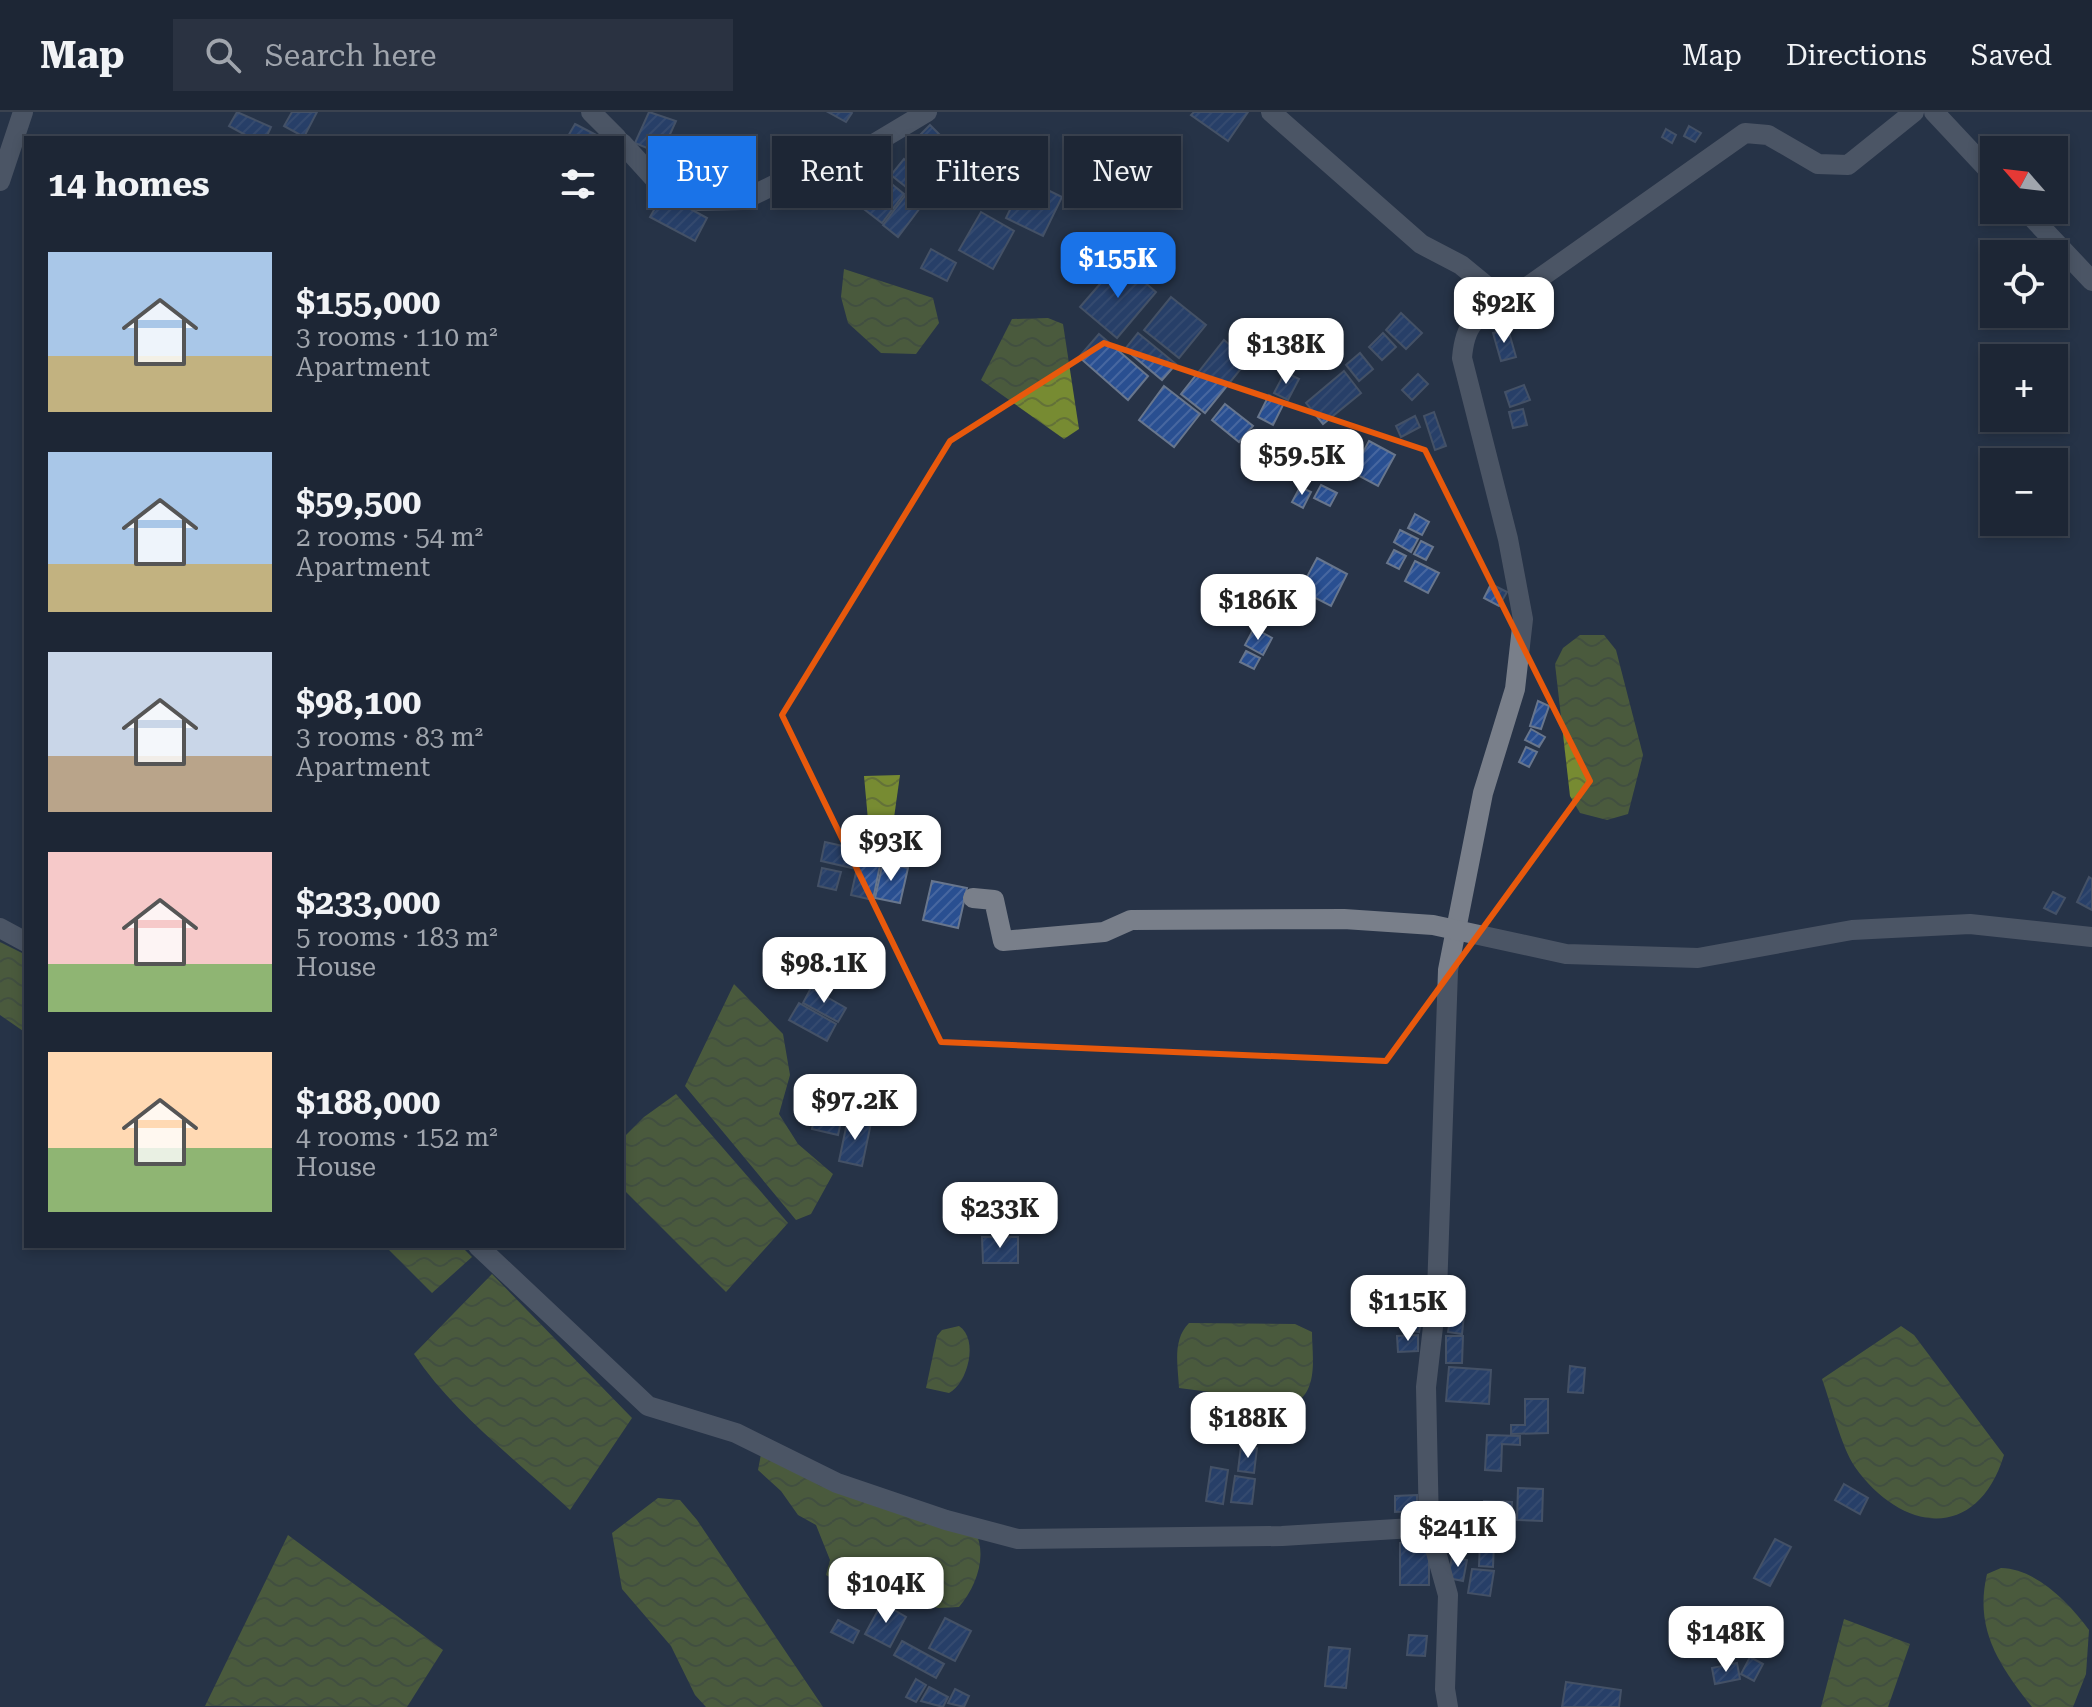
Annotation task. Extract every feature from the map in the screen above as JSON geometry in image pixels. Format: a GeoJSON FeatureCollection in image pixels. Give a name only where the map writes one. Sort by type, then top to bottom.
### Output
{"type":"FeatureCollection","features":[{"type":"Feature","properties":{"kind":"street"},"geometry":{"type":"LineString","coordinates":[[0,181],[23,112]]}},
{"type":"Feature","properties":{"kind":"street"},"geometry":{"type":"LineString","coordinates":[[591,112],[615,136]]}},
{"type":"Feature","properties":{"kind":"street"},"geometry":{"type":"LineString","coordinates":[[624,145],[662,187],[698,201],[743,200],[776,184],[810,182],[927,112]]}},
{"type":"Feature","properties":{"kind":"street"},"geometry":{"type":"LineString","coordinates":[[1271,112],[1421,244],[1461,265],[1506,302]]}},
{"type":"Feature","properties":{"kind":"street"},"geometry":{"type":"LineString","coordinates":[[1448,1707],[1445,1689],[1448,1595],[1429,1527],[1426,1387],[1437,1292],[1448,970],[1483,793],[1515,689],[1523,619],[1508,539],[1462,358],[1464,335],[1477,316],[1506,302],[1745,133],[1768,135],[1818,164],[1848,165],[1914,112]]}},
{"type":"Feature","properties":{"kind":"street"},"geometry":{"type":"LineString","coordinates":[[1934,112],[1980,161]]}},
{"type":"Feature","properties":{"kind":"street"},"geometry":{"type":"LineString","coordinates":[[2038,224],[2092,281]]}},
{"type":"Feature","properties":{"kind":"street"},"geometry":{"type":"LineString","coordinates":[[973,898],[994,900],[1003,941],[1104,932],[1131,920],[1344,919],[1433,925],[1566,954],[1698,958],[1852,930],[1970,924],[2092,937]]}},
{"type":"Feature","properties":{"kind":"street"},"geometry":{"type":"LineString","coordinates":[[0,928],[24,941]]}},
{"type":"Feature","properties":{"kind":"street"},"geometry":{"type":"LineString","coordinates":[[480,1248],[648,1406],[736,1433],[837,1483],[946,1520],[1018,1539],[1282,1536],[1429,1527]]}},
{"type":"Feature","properties":{"kind":"highlighted area"},"geometry":{"type":"Polygon","coordinates":[[[1104,343],[1425,450],[1590,781],[1386,1061],[941,1042],[782,715],[950,441],[1104,343]]]}},
{"type":"Feature","properties":{"kind":"water"},"geometry":{"type":"Polygon","coordinates":[[[844,269],[933,298],[939,323],[916,354],[881,353],[848,323],[841,297],[844,269]]]}},
{"type":"Feature","properties":{"kind":"water"},"geometry":{"type":"Polygon","coordinates":[[[1048,318],[1063,324],[1079,429],[1064,439],[981,380],[1012,319],[1048,318]]]}},
{"type":"Feature","properties":{"kind":"water"},"geometry":{"type":"Polygon","coordinates":[[[1580,635],[1604,635],[1616,650],[1643,755],[1628,814],[1607,820],[1580,813],[1570,796],[1555,664],[1563,648],[1580,635]]]}},
{"type":"Feature","properties":{"kind":"water"},"geometry":{"type":"Polygon","coordinates":[[[900,775],[892,832],[869,831],[864,776],[900,775]]]}},
{"type":"Feature","properties":{"kind":"water"},"geometry":{"type":"Polygon","coordinates":[[[0,942],[24,954],[24,1032],[0,1015],[0,942]]]}},
{"type":"Feature","properties":{"kind":"water"},"geometry":{"type":"Polygon","coordinates":[[[734,984],[783,1034],[790,1075],[779,1114],[798,1144],[833,1174],[811,1214],[796,1220],[685,1086],[734,984]]]}},
{"type":"Feature","properties":{"kind":"water"},"geometry":{"type":"Polygon","coordinates":[[[676,1094],[788,1223],[726,1292],[624,1190],[624,1137],[644,1117],[676,1094]]]}},
{"type":"Feature","properties":{"kind":"water"},"geometry":{"type":"Polygon","coordinates":[[[387,1248],[463,1248],[472,1257],[432,1293],[387,1248]]]}},
{"type":"Feature","properties":{"kind":"water"},"geometry":{"type":"Polygon","coordinates":[[[492,1274],[632,1418],[570,1510],[467,1417],[414,1354],[492,1274]]]}},
{"type":"Feature","properties":{"kind":"water"},"geometry":{"type":"Polygon","coordinates":[[[1189,1323],[1295,1324],[1312,1332],[1312,1371],[1308,1390],[1295,1403],[1179,1388],[1178,1345],[1189,1323]]]}},
{"type":"Feature","properties":{"kind":"water"},"geometry":{"type":"Polygon","coordinates":[[[959,1326],[969,1341],[966,1371],[956,1388],[949,1393],[926,1388],[937,1336],[942,1330],[959,1326]]]}},
{"type":"Feature","properties":{"kind":"water"},"geometry":{"type":"Polygon","coordinates":[[[1901,1326],[1914,1335],[2004,1455],[1992,1483],[1976,1503],[1957,1515],[1937,1518],[1915,1515],[1894,1505],[1874,1489],[1850,1458],[1822,1379],[1901,1326]]]}},
{"type":"Feature","properties":{"kind":"water"},"geometry":{"type":"Polygon","coordinates":[[[762,1449],[975,1531],[980,1551],[978,1571],[959,1607],[938,1608],[900,1598],[864,1597],[826,1575],[830,1560],[816,1525],[798,1515],[781,1491],[758,1470],[762,1449]]]}},
{"type":"Feature","properties":{"kind":"water"},"geometry":{"type":"Polygon","coordinates":[[[658,1498],[680,1500],[697,1520],[823,1707],[706,1707],[695,1695],[671,1646],[622,1589],[612,1533],[658,1498]]]}},
{"type":"Feature","properties":{"kind":"water"},"geometry":{"type":"Polygon","coordinates":[[[288,1535],[443,1650],[407,1707],[205,1706],[288,1535]]]}},
{"type":"Feature","properties":{"kind":"water"},"geometry":{"type":"Polygon","coordinates":[[[2001,1568],[2027,1574],[2051,1589],[2089,1630],[2086,1674],[2073,1707],[2032,1707],[2000,1661],[1987,1629],[1984,1594],[1987,1574],[2001,1568]]]}},
{"type":"Feature","properties":{"kind":"water"},"geometry":{"type":"Polygon","coordinates":[[[1844,1619],[1910,1644],[1888,1707],[1821,1707],[1844,1619]]]}},
{"type":"Feature","properties":{"kind":"building"},"geometry":{"type":"Polygon","coordinates":[[[237,112],[271,127],[267,136],[247,136],[229,126],[237,112]]]}},
{"type":"Feature","properties":{"kind":"building"},"geometry":{"type":"Polygon","coordinates":[[[292,112],[317,112],[305,136],[284,126],[292,112]]]}},
{"type":"Feature","properties":{"kind":"building"},"geometry":{"type":"Polygon","coordinates":[[[649,112],[676,121],[669,136],[648,136],[648,148],[635,143],[649,112]]]}},
{"type":"Feature","properties":{"kind":"building"},"geometry":{"type":"Polygon","coordinates":[[[828,112],[851,112],[852,113],[846,122],[828,112]]]}},
{"type":"Feature","properties":{"kind":"building"},"geometry":{"type":"Polygon","coordinates":[[[1194,112],[1248,112],[1228,141],[1191,115],[1194,112]]]}},
{"type":"Feature","properties":{"kind":"building"},"geometry":{"type":"Polygon","coordinates":[[[575,124],[598,136],[568,136],[575,124]]]}},
{"type":"Feature","properties":{"kind":"building"},"geometry":{"type":"Polygon","coordinates":[[[930,125],[941,136],[919,136],[930,125]]]}},
{"type":"Feature","properties":{"kind":"building"},"geometry":{"type":"Polygon","coordinates":[[[1689,126],[1701,133],[1695,142],[1684,136],[1689,126]]]}},
{"type":"Feature","properties":{"kind":"building"},"geometry":{"type":"Polygon","coordinates":[[[1666,129],[1676,135],[1672,143],[1662,137],[1666,129]]]}},
{"type":"Feature","properties":{"kind":"building"},"geometry":{"type":"Polygon","coordinates":[[[904,159],[907,161],[907,188],[891,175],[904,159]]]}},
{"type":"Feature","properties":{"kind":"building"},"geometry":{"type":"Polygon","coordinates":[[[891,183],[904,194],[882,223],[863,208],[891,208],[891,183]]]}},
{"type":"Feature","properties":{"kind":"building"},"geometry":{"type":"Polygon","coordinates":[[[1048,190],[1062,197],[1043,236],[1006,218],[1011,208],[1048,208],[1048,190]]]}},
{"type":"Feature","properties":{"kind":"building"},"geometry":{"type":"Polygon","coordinates":[[[907,193],[907,208],[920,208],[898,237],[883,225],[907,193]]]}},
{"type":"Feature","properties":{"kind":"building"},"geometry":{"type":"Polygon","coordinates":[[[655,208],[689,208],[707,218],[695,241],[650,217],[655,208]]]}},
{"type":"Feature","properties":{"kind":"building"},"geometry":{"type":"Polygon","coordinates":[[[981,212],[1014,231],[993,269],[959,250],[981,212]]]}},
{"type":"Feature","properties":{"kind":"building"},"geometry":{"type":"Polygon","coordinates":[[[931,249],[956,263],[947,281],[921,268],[931,249]]]}},
{"type":"Feature","properties":{"kind":"building"},"geometry":{"type":"Polygon","coordinates":[[[1120,261],[1156,292],[1117,338],[1080,307],[1120,261]]]}},
{"type":"Feature","properties":{"kind":"building"},"geometry":{"type":"Polygon","coordinates":[[[1171,297],[1206,325],[1179,358],[1144,330],[1171,297]]]}},
{"type":"Feature","properties":{"kind":"building"},"geometry":{"type":"Polygon","coordinates":[[[1401,313],[1422,333],[1406,349],[1386,330],[1401,313]]]}},
{"type":"Feature","properties":{"kind":"building"},"geometry":{"type":"Polygon","coordinates":[[[1508,329],[1516,357],[1501,361],[1493,333],[1508,329]]]}},
{"type":"Feature","properties":{"kind":"building"},"geometry":{"type":"Polygon","coordinates":[[[1138,333],[1176,364],[1162,380],[1125,349],[1138,333]]]}},
{"type":"Feature","properties":{"kind":"building"},"geometry":{"type":"Polygon","coordinates":[[[1383,333],[1396,347],[1382,360],[1369,347],[1383,333]]]}},
{"type":"Feature","properties":{"kind":"building"},"geometry":{"type":"Polygon","coordinates":[[[1099,334],[1148,376],[1128,400],[1079,357],[1099,334]]]}},
{"type":"Feature","properties":{"kind":"building"},"geometry":{"type":"Polygon","coordinates":[[[1224,340],[1248,360],[1205,413],[1181,394],[1224,340]]]}},
{"type":"Feature","properties":{"kind":"building"},"geometry":{"type":"Polygon","coordinates":[[[1360,353],[1373,369],[1359,381],[1346,365],[1360,353]]]}},
{"type":"Feature","properties":{"kind":"building"},"geometry":{"type":"Polygon","coordinates":[[[1344,371],[1361,393],[1323,424],[1306,403],[1344,371]]]}},
{"type":"Feature","properties":{"kind":"building"},"geometry":{"type":"Polygon","coordinates":[[[1285,372],[1299,379],[1288,400],[1274,393],[1285,372]]]}},
{"type":"Feature","properties":{"kind":"building"},"geometry":{"type":"Polygon","coordinates":[[[1418,374],[1428,384],[1412,400],[1402,390],[1418,374]]]}},
{"type":"Feature","properties":{"kind":"building"},"geometry":{"type":"Polygon","coordinates":[[[1524,385],[1530,400],[1510,407],[1505,392],[1524,385]]]}},
{"type":"Feature","properties":{"kind":"building"},"geometry":{"type":"Polygon","coordinates":[[[1164,386],[1200,414],[1174,447],[1139,420],[1164,386]]]}},
{"type":"Feature","properties":{"kind":"building"},"geometry":{"type":"Polygon","coordinates":[[[1269,395],[1284,403],[1273,425],[1258,417],[1269,395]]]}},
{"type":"Feature","properties":{"kind":"building"},"geometry":{"type":"Polygon","coordinates":[[[1225,404],[1253,426],[1239,442],[1212,420],[1225,404]]]}},
{"type":"Feature","properties":{"kind":"building"},"geometry":{"type":"Polygon","coordinates":[[[1523,409],[1527,425],[1513,428],[1509,412],[1523,409]]]}},
{"type":"Feature","properties":{"kind":"building"},"geometry":{"type":"Polygon","coordinates":[[[1434,412],[1446,446],[1435,450],[1424,416],[1434,412]]]}},
{"type":"Feature","properties":{"kind":"building"},"geometry":{"type":"Polygon","coordinates":[[[1415,416],[1420,427],[1401,437],[1396,426],[1415,416]]]}},
{"type":"Feature","properties":{"kind":"building"},"geometry":{"type":"Polygon","coordinates":[[[1275,430],[1292,439],[1284,454],[1267,445],[1275,430]]]}},
{"type":"Feature","properties":{"kind":"building"},"geometry":{"type":"Polygon","coordinates":[[[1369,441],[1395,455],[1378,486],[1352,472],[1369,441]]]}},
{"type":"Feature","properties":{"kind":"building"},"geometry":{"type":"Polygon","coordinates":[[[1321,485],[1337,493],[1330,506],[1314,498],[1321,485]]]}},
{"type":"Feature","properties":{"kind":"building"},"geometry":{"type":"Polygon","coordinates":[[[1300,487],[1311,492],[1303,508],[1292,502],[1300,487]]]}},
{"type":"Feature","properties":{"kind":"building"},"geometry":{"type":"Polygon","coordinates":[[[1415,514],[1429,522],[1422,535],[1408,528],[1415,514]]]}},
{"type":"Feature","properties":{"kind":"building"},"geometry":{"type":"Polygon","coordinates":[[[1400,530],[1418,539],[1411,552],[1394,542],[1400,530]]]}},
{"type":"Feature","properties":{"kind":"building"},"geometry":{"type":"Polygon","coordinates":[[[1421,541],[1433,547],[1426,560],[1414,554],[1421,541]]]}},
{"type":"Feature","properties":{"kind":"building"},"geometry":{"type":"Polygon","coordinates":[[[1394,550],[1406,556],[1399,569],[1387,563],[1394,550]]]}},
{"type":"Feature","properties":{"kind":"building"},"geometry":{"type":"Polygon","coordinates":[[[1317,558],[1347,574],[1331,606],[1300,590],[1317,558]]]}},
{"type":"Feature","properties":{"kind":"building"},"geometry":{"type":"Polygon","coordinates":[[[1415,561],[1439,573],[1428,593],[1405,581],[1415,561]]]}},
{"type":"Feature","properties":{"kind":"building"},"geometry":{"type":"Polygon","coordinates":[[[1491,584],[1507,592],[1499,606],[1484,598],[1491,584]]]}},
{"type":"Feature","properties":{"kind":"building"},"geometry":{"type":"Polygon","coordinates":[[[1254,628],[1272,638],[1263,655],[1245,645],[1254,628]]]}},
{"type":"Feature","properties":{"kind":"building"},"geometry":{"type":"Polygon","coordinates":[[[1246,651],[1260,658],[1254,669],[1240,662],[1246,651]]]}},
{"type":"Feature","properties":{"kind":"building"},"geometry":{"type":"Polygon","coordinates":[[[1538,701],[1549,706],[1541,729],[1530,726],[1538,701]]]}},
{"type":"Feature","properties":{"kind":"building"},"geometry":{"type":"Polygon","coordinates":[[[1531,729],[1545,737],[1539,747],[1525,740],[1531,729]]]}},
{"type":"Feature","properties":{"kind":"building"},"geometry":{"type":"Polygon","coordinates":[[[1526,747],[1537,752],[1529,767],[1519,762],[1526,747]]]}},
{"type":"Feature","properties":{"kind":"building"},"geometry":{"type":"Polygon","coordinates":[[[825,842],[856,849],[852,868],[821,861],[825,842]]]}},
{"type":"Feature","properties":{"kind":"building"},"geometry":{"type":"Polygon","coordinates":[[[860,855],[881,860],[873,900],[851,895],[860,855]]]}},
{"type":"Feature","properties":{"kind":"building"},"geometry":{"type":"Polygon","coordinates":[[[883,862],[908,868],[900,903],[875,898],[883,862]]]}},
{"type":"Feature","properties":{"kind":"building"},"geometry":{"type":"Polygon","coordinates":[[[822,868],[841,872],[836,890],[818,886],[822,868]]]}},
{"type":"Feature","properties":{"kind":"building"},"geometry":{"type":"Polygon","coordinates":[[[2089,877],[2092,879],[2092,910],[2077,902],[2089,877]]]}},
{"type":"Feature","properties":{"kind":"building"},"geometry":{"type":"Polygon","coordinates":[[[932,881],[967,888],[958,928],[923,920],[932,881]]]}},
{"type":"Feature","properties":{"kind":"building"},"geometry":{"type":"Polygon","coordinates":[[[2053,892],[2065,898],[2056,914],[2044,908],[2053,892]]]}},
{"type":"Feature","properties":{"kind":"building"},"geometry":{"type":"Polygon","coordinates":[[[811,988],[846,1008],[838,1022],[803,1003],[811,988]]]}},
{"type":"Feature","properties":{"kind":"building"},"geometry":{"type":"Polygon","coordinates":[[[799,1003],[836,1024],[827,1041],[789,1020],[799,1003]]]}},
{"type":"Feature","properties":{"kind":"building"},"geometry":{"type":"Polygon","coordinates":[[[816,1107],[843,1113],[838,1135],[812,1129],[816,1107]]]}},
{"type":"Feature","properties":{"kind":"building"},"geometry":{"type":"Polygon","coordinates":[[[848,1118],[871,1123],[862,1166],[839,1161],[848,1118]]]}},
{"type":"Feature","properties":{"kind":"building"},"geometry":{"type":"Polygon","coordinates":[[[982,1237],[1018,1237],[1018,1263],[983,1263],[982,1237]]]}},
{"type":"Feature","properties":{"kind":"building"},"geometry":{"type":"Polygon","coordinates":[[[1407,1301],[1425,1305],[1419,1332],[1401,1329],[1407,1301]]]}},
{"type":"Feature","properties":{"kind":"building"},"geometry":{"type":"Polygon","coordinates":[[[1451,1314],[1464,1315],[1462,1334],[1448,1332],[1451,1314]]]}},
{"type":"Feature","properties":{"kind":"building"},"geometry":{"type":"Polygon","coordinates":[[[1418,1335],[1418,1351],[1398,1352],[1397,1336],[1418,1335]]]}},
{"type":"Feature","properties":{"kind":"building"},"geometry":{"type":"Polygon","coordinates":[[[1446,1336],[1463,1336],[1462,1363],[1446,1363],[1446,1336]]]}},
{"type":"Feature","properties":{"kind":"building"},"geometry":{"type":"Polygon","coordinates":[[[1570,1366],[1585,1368],[1583,1393],[1568,1392],[1570,1366]]]}},
{"type":"Feature","properties":{"kind":"building"},"geometry":{"type":"Polygon","coordinates":[[[1449,1367],[1491,1370],[1489,1404],[1446,1401],[1449,1367]]]}},
{"type":"Feature","properties":{"kind":"building"},"geometry":{"type":"Polygon","coordinates":[[[1525,1399],[1548,1399],[1548,1433],[1511,1434],[1511,1425],[1525,1425],[1525,1399]]]}},
{"type":"Feature","properties":{"kind":"building"},"geometry":{"type":"Polygon","coordinates":[[[1487,1435],[1520,1436],[1520,1445],[1502,1444],[1501,1471],[1485,1470],[1487,1435]]]}},
{"type":"Feature","properties":{"kind":"building"},"geometry":{"type":"Polygon","coordinates":[[[1241,1446],[1257,1448],[1254,1473],[1238,1471],[1241,1446]]]}},
{"type":"Feature","properties":{"kind":"building"},"geometry":{"type":"Polygon","coordinates":[[[1211,1467],[1228,1470],[1223,1504],[1206,1501],[1211,1467]]]}},
{"type":"Feature","properties":{"kind":"building"},"geometry":{"type":"Polygon","coordinates":[[[1235,1476],[1255,1479],[1252,1504],[1231,1502],[1235,1476]]]}},
{"type":"Feature","properties":{"kind":"building"},"geometry":{"type":"Polygon","coordinates":[[[1844,1484],[1868,1498],[1860,1514],[1835,1500],[1844,1484]]]}},
{"type":"Feature","properties":{"kind":"building"},"geometry":{"type":"Polygon","coordinates":[[[1518,1488],[1543,1489],[1542,1521],[1517,1520],[1518,1488]]]}},
{"type":"Feature","properties":{"kind":"building"},"geometry":{"type":"Polygon","coordinates":[[[1417,1495],[1417,1511],[1395,1512],[1395,1496],[1417,1495]]]}},
{"type":"Feature","properties":{"kind":"building"},"geometry":{"type":"Polygon","coordinates":[[[1484,1501],[1512,1502],[1511,1523],[1483,1521],[1484,1501]]]}},
{"type":"Feature","properties":{"kind":"building"},"geometry":{"type":"Polygon","coordinates":[[[1775,1539],[1791,1547],[1770,1586],[1754,1578],[1775,1539]]]}},
{"type":"Feature","properties":{"kind":"building"},"geometry":{"type":"Polygon","coordinates":[[[1480,1542],[1494,1543],[1493,1567],[1479,1566],[1480,1542]]]}},
{"type":"Feature","properties":{"kind":"building"},"geometry":{"type":"Polygon","coordinates":[[[1400,1543],[1429,1543],[1429,1585],[1400,1585],[1400,1543]]]}},
{"type":"Feature","properties":{"kind":"building"},"geometry":{"type":"Polygon","coordinates":[[[1452,1557],[1467,1560],[1463,1581],[1448,1578],[1452,1557]]]}},
{"type":"Feature","properties":{"kind":"building"},"geometry":{"type":"Polygon","coordinates":[[[1472,1569],[1494,1571],[1490,1596],[1468,1593],[1472,1569]]]}},
{"type":"Feature","properties":{"kind":"building"},"geometry":{"type":"Polygon","coordinates":[[[882,1603],[906,1617],[890,1647],[865,1634],[882,1603]]]}},
{"type":"Feature","properties":{"kind":"building"},"geometry":{"type":"Polygon","coordinates":[[[945,1618],[971,1631],[955,1661],[929,1648],[945,1618]]]}},
{"type":"Feature","properties":{"kind":"building"},"geometry":{"type":"Polygon","coordinates":[[[838,1620],[859,1631],[853,1643],[831,1632],[838,1620]]]}},
{"type":"Feature","properties":{"kind":"building"},"geometry":{"type":"Polygon","coordinates":[[[1409,1635],[1427,1636],[1425,1656],[1407,1655],[1409,1635]]]}},
{"type":"Feature","properties":{"kind":"building"},"geometry":{"type":"Polygon","coordinates":[[[902,1641],[944,1664],[936,1678],[894,1655],[902,1641]]]}},
{"type":"Feature","properties":{"kind":"building"},"geometry":{"type":"Polygon","coordinates":[[[1329,1647],[1350,1649],[1346,1688],[1325,1686],[1329,1647]]]}},
{"type":"Feature","properties":{"kind":"building"},"geometry":{"type":"Polygon","coordinates":[[[1750,1657],[1763,1664],[1754,1681],[1741,1674],[1750,1657]]]}},
{"type":"Feature","properties":{"kind":"building"},"geometry":{"type":"Polygon","coordinates":[[[1737,1663],[1740,1679],[1715,1684],[1712,1668],[1737,1663]]]}},
{"type":"Feature","properties":{"kind":"building"},"geometry":{"type":"Polygon","coordinates":[[[916,1679],[926,1685],[916,1702],[906,1697],[916,1679]]]}},
{"type":"Feature","properties":{"kind":"building"},"geometry":{"type":"Polygon","coordinates":[[[1566,1682],[1621,1690],[1619,1707],[1562,1707],[1566,1682]]]}},
{"type":"Feature","properties":{"kind":"building"},"geometry":{"type":"Polygon","coordinates":[[[929,1687],[948,1697],[943,1707],[921,1701],[929,1687]]]}},
{"type":"Feature","properties":{"kind":"building"},"geometry":{"type":"Polygon","coordinates":[[[955,1689],[969,1696],[964,1707],[948,1703],[955,1689]]]}}]}
